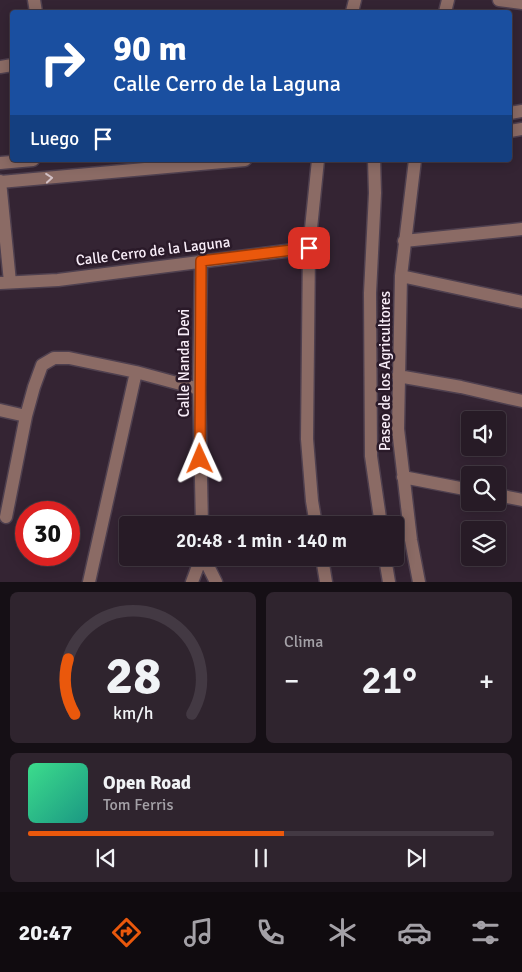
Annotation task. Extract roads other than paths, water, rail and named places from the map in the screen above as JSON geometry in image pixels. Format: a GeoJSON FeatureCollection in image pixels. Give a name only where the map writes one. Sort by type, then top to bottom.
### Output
{"type":"FeatureCollection","features":[{"type":"Feature","properties":{"kind":"street"},"geometry":{"type":"LineString","coordinates":[[499,0],[522,3]]}},
{"type":"Feature","properties":{"kind":"street"},"geometry":{"type":"LineString","coordinates":[[5,282],[0,182],[223,162]]}},
{"type":"Feature","properties":{"kind":"street"},"geometry":{"type":"LineString","coordinates":[[314,516],[307,439],[309,248],[318,162]]}},
{"type":"Feature","properties":{"kind":"street"},"geometry":{"type":"LineString","coordinates":[[374,162],[375,193],[370,293],[371,456],[380,516]]}},
{"type":"Feature","properties":{"kind":"street","name":"Paseo de los Agricultores"},"geometry":{"type":"LineString","coordinates":[[416,162],[404,241],[401,276],[398,429],[402,477],[419,582]]}},
{"type":"Feature","properties":{"kind":"street"},"geometry":{"type":"LineString","coordinates":[[404,241],[522,229]]}},
{"type":"Feature","properties":{"kind":"street","name":"Calle Cerro de la Laguna"},"geometry":{"type":"LineString","coordinates":[[5,282],[58,280],[309,248]]}},
{"type":"Feature","properties":{"kind":"street","name":"Calle Nanda Devi"},"geometry":{"type":"LineString","coordinates":[[201,261],[202,516]]}},
{"type":"Feature","properties":{"kind":"street"},"geometry":{"type":"LineString","coordinates":[[401,276],[522,302]]}},
{"type":"Feature","properties":{"kind":"street"},"geometry":{"type":"LineString","coordinates":[[6,517],[26,416],[42,365],[54,358],[69,358],[136,372],[200,389]]}},
{"type":"Feature","properties":{"kind":"street"},"geometry":{"type":"LineString","coordinates":[[89,582],[136,372]]}},
{"type":"Feature","properties":{"kind":"street"},"geometry":{"type":"LineString","coordinates":[[398,376],[462,387],[522,401]]}},
{"type":"Feature","properties":{"kind":"street"},"geometry":{"type":"LineString","coordinates":[[0,410],[26,416]]}},
{"type":"Feature","properties":{"kind":"street"},"geometry":{"type":"LineString","coordinates":[[402,477],[461,488]]}},
{"type":"Feature","properties":{"kind":"street"},"geometry":{"type":"LineString","coordinates":[[506,497],[522,500]]}},
{"type":"Feature","properties":{"kind":"street"},"geometry":{"type":"LineString","coordinates":[[192,582],[199,566]]}},
{"type":"Feature","properties":{"kind":"street"},"geometry":{"type":"LineString","coordinates":[[207,566],[216,582]]}},
{"type":"Feature","properties":{"kind":"street"},"geometry":{"type":"LineString","coordinates":[[323,566],[326,582]]}},
{"type":"Feature","properties":{"kind":"street"},"geometry":{"type":"LineString","coordinates":[[386,566],[388,582]]}}]}
